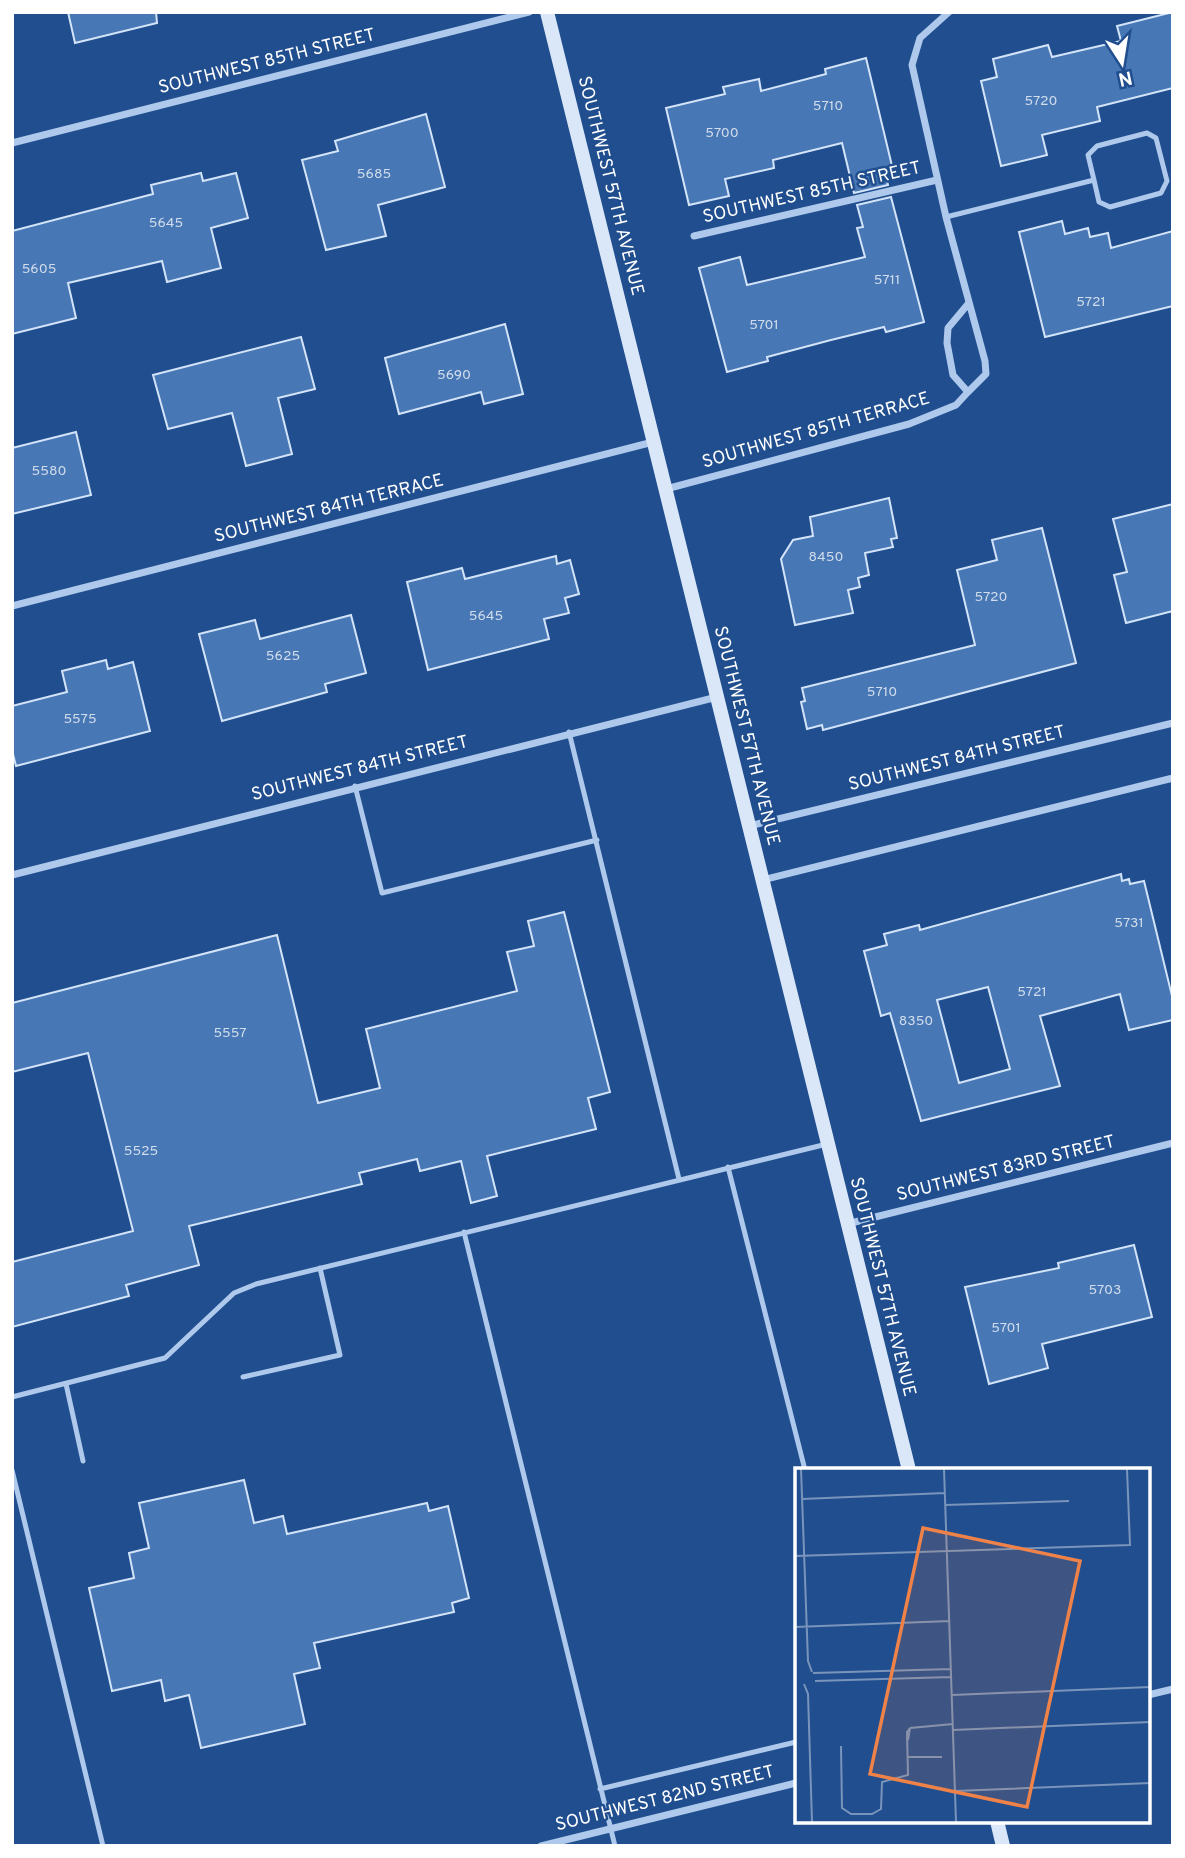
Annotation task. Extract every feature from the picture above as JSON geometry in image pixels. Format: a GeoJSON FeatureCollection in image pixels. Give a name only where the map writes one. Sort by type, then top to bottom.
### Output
{"type":"FeatureCollection","features":[{"type":"Feature","properties":{"kind":"main road","name":"SOUTHWEST 57TH AVENUE"},"geometry":{"type":"LineString","coordinates":[[547,12],[909,1468]]}},
{"type":"Feature","properties":{"kind":"main road"},"geometry":{"type":"LineString","coordinates":[[997,1823],[1003,1846]]}},
{"type":"Feature","properties":{"kind":"street","name":"SOUTHWEST 85TH STREET"},"geometry":{"type":"LineString","coordinates":[[12,144],[529,12]]}},
{"type":"Feature","properties":{"kind":"street"},"geometry":{"type":"LineString","coordinates":[[949,12],[920,38],[913,55],[913,75],[986,374],[968,392],[953,375],[947,343],[948,328],[968,304]]}},
{"type":"Feature","properties":{"kind":"street","name":"SOUTHWEST 85TH STREET"},"geometry":{"type":"LineString","coordinates":[[694,236],[937,180]]}},
{"type":"Feature","properties":{"kind":"street","name":"SOUTHWEST 85TH TERRACE"},"geometry":{"type":"LineString","coordinates":[[665,489],[909,424],[956,405],[968,392]]}},
{"type":"Feature","properties":{"kind":"street","name":"SOUTHWEST 84TH TERRACE"},"geometry":{"type":"LineString","coordinates":[[12,606],[653,442]]}},
{"type":"Feature","properties":{"kind":"street","name":"SOUTHWEST 84TH STREET"},"geometry":{"type":"LineString","coordinates":[[12,875],[355,786],[717,697]]}},
{"type":"Feature","properties":{"kind":"street","name":"SOUTHWEST 84TH STREET"},"geometry":{"type":"LineString","coordinates":[[749,826],[1173,723]]}},
{"type":"Feature","properties":{"kind":"street"},"geometry":{"type":"LineString","coordinates":[[762,880],[1173,778]]}},
{"type":"Feature","properties":{"kind":"street","name":"SOUTHWEST 83RD STREET"},"geometry":{"type":"LineString","coordinates":[[847,1224],[1173,1143]]}},
{"type":"Feature","properties":{"kind":"street"},"geometry":{"type":"LineString","coordinates":[[1150,1695],[1173,1689]]}},
{"type":"Feature","properties":{"kind":"street","name":"SOUTHWEST 82ND STREET"},"geometry":{"type":"LineString","coordinates":[[541,1846],[795,1783]]}},
{"type":"Feature","properties":{"kind":"lane"},"geometry":{"type":"LineString","coordinates":[[1147,133],[1156,138],[1167,181],[1161,193],[1110,206],[1099,202],[1094,180],[1088,155],[1097,146],[1147,133]]}},
{"type":"Feature","properties":{"kind":"lane"},"geometry":{"type":"LineString","coordinates":[[946,217],[1094,180]]}},
{"type":"Feature","properties":{"kind":"lane"},"geometry":{"type":"LineString","coordinates":[[569,732],[679,1179]]}},
{"type":"Feature","properties":{"kind":"lane"},"geometry":{"type":"LineString","coordinates":[[355,786],[382,893],[597,840]]}},
{"type":"Feature","properties":{"kind":"lane"},"geometry":{"type":"LineString","coordinates":[[12,1397],[165,1358],[234,1293],[256,1284],[827,1144]]}},
{"type":"Feature","properties":{"kind":"lane"},"geometry":{"type":"LineString","coordinates":[[728,1167],[805,1468]]}},
{"type":"Feature","properties":{"kind":"lane"},"geometry":{"type":"LineString","coordinates":[[464,1232],[615,1846]]}},
{"type":"Feature","properties":{"kind":"lane"},"geometry":{"type":"LineString","coordinates":[[243,1377],[340,1355],[320,1268]]}},
{"type":"Feature","properties":{"kind":"lane"},"geometry":{"type":"LineString","coordinates":[[66,1384],[83,1461]]}},
{"type":"Feature","properties":{"kind":"lane"},"geometry":{"type":"LineString","coordinates":[[12,1470],[103,1846]]}},
{"type":"Feature","properties":{"kind":"lane"},"geometry":{"type":"LineString","coordinates":[[600,1789],[795,1742]]}},
{"type":"Feature","properties":{"kind":"building"},"geometry":{"type":"Polygon","coordinates":[[[68,12],[156,12],[157,23],[75,43],[68,12]]]}},
{"type":"Feature","properties":{"kind":"building"},"geometry":{"type":"Polygon","coordinates":[[[1173,12],[1173,88],[1097,107],[1100,121],[1042,135],[1047,155],[1001,166],[981,81],[997,77],[993,59],[1048,45],[1052,57],[1121,41],[1117,26],[1173,12]]]}},
{"type":"Feature","properties":{"kind":"building"},"geometry":{"type":"Polygon","coordinates":[[[866,58],[893,170],[885,172],[888,185],[854,193],[842,143],[773,160],[774,168],[725,179],[729,196],[689,205],[666,108],[725,94],[723,87],[759,79],[761,91],[826,74],[825,69],[866,58]]]}},
{"type":"Feature","properties":{"kind":"building"},"geometry":{"type":"Polygon","coordinates":[[[426,114],[445,187],[378,205],[386,236],[326,250],[302,160],[338,151],[335,141],[426,114]]]}},
{"type":"Feature","properties":{"kind":"building"},"geometry":{"type":"Polygon","coordinates":[[[201,173],[203,181],[236,173],[248,218],[211,228],[221,268],[167,282],[162,261],[68,283],[76,318],[12,334],[12,231],[153,194],[151,185],[201,173]]]}},
{"type":"Feature","properties":{"kind":"building"},"geometry":{"type":"Polygon","coordinates":[[[891,197],[924,322],[886,332],[884,327],[831,340],[767,357],[768,361],[727,372],[699,268],[740,257],[747,285],[865,257],[857,228],[863,227],[857,205],[891,197]]]}},
{"type":"Feature","properties":{"kind":"building"},"geometry":{"type":"Polygon","coordinates":[[[1062,221],[1065,234],[1088,228],[1090,237],[1108,233],[1111,248],[1173,231],[1173,306],[1045,337],[1019,232],[1062,221]]]}},
{"type":"Feature","properties":{"kind":"building"},"geometry":{"type":"Polygon","coordinates":[[[505,324],[523,394],[484,404],[481,392],[399,414],[385,358],[505,324]]]}},
{"type":"Feature","properties":{"kind":"building"},"geometry":{"type":"Polygon","coordinates":[[[301,337],[315,389],[278,398],[292,454],[246,466],[232,413],[168,429],[153,375],[301,337]]]}},
{"type":"Feature","properties":{"kind":"building"},"geometry":{"type":"Polygon","coordinates":[[[76,432],[91,495],[12,514],[12,448],[76,432]]]}},
{"type":"Feature","properties":{"kind":"building"},"geometry":{"type":"Polygon","coordinates":[[[889,498],[897,538],[891,539],[893,547],[865,553],[869,575],[858,578],[860,587],[848,590],[853,613],[795,625],[781,559],[793,540],[813,536],[810,517],[889,498]]]}},
{"type":"Feature","properties":{"kind":"building"},"geometry":{"type":"Polygon","coordinates":[[[1173,504],[1173,611],[1126,623],[1114,575],[1127,572],[1113,519],[1173,504]]]}},
{"type":"Feature","properties":{"kind":"building"},"geometry":{"type":"Polygon","coordinates":[[[1042,528],[1076,663],[823,730],[822,725],[807,729],[801,702],[805,701],[802,688],[975,645],[957,570],[997,560],[992,540],[1042,528]]]}},
{"type":"Feature","properties":{"kind":"building"},"geometry":{"type":"Polygon","coordinates":[[[556,556],[557,564],[570,560],[579,594],[565,598],[569,613],[544,619],[549,639],[428,670],[407,582],[462,568],[465,579],[556,556]]]}},
{"type":"Feature","properties":{"kind":"building"},"geometry":{"type":"Polygon","coordinates":[[[351,615],[366,673],[325,684],[327,692],[222,721],[199,634],[255,620],[260,639],[351,615]]]}},
{"type":"Feature","properties":{"kind":"building"},"geometry":{"type":"Polygon","coordinates":[[[106,660],[108,669],[133,662],[150,731],[16,766],[12,750],[12,706],[67,692],[62,671],[106,660]]]}},
{"type":"Feature","properties":{"kind":"building"},"geometry":{"type":"Polygon","coordinates":[[[1121,874],[1122,881],[1129,879],[1130,884],[1144,881],[1173,1000],[1173,1020],[1129,1030],[1120,994],[1040,1016],[1060,1086],[921,1121],[890,1013],[881,1016],[864,951],[887,945],[884,934],[919,925],[920,930],[1121,874]],[[988,987],[937,1000],[959,1083],[1010,1069],[988,987]]]}},
{"type":"Feature","properties":{"kind":"building"},"geometry":{"type":"Polygon","coordinates":[[[564,912],[610,1092],[588,1098],[596,1129],[487,1156],[497,1196],[471,1203],[461,1161],[420,1171],[417,1159],[359,1173],[362,1184],[189,1226],[199,1265],[126,1285],[129,1296],[12,1327],[12,1262],[133,1231],[88,1053],[12,1072],[12,1003],[277,935],[318,1103],[380,1088],[366,1029],[517,991],[507,952],[534,946],[528,921],[564,912]]]}},
{"type":"Feature","properties":{"kind":"building"},"geometry":{"type":"Polygon","coordinates":[[[1134,1245],[1152,1317],[1042,1344],[1048,1368],[989,1384],[965,1287],[1059,1268],[1058,1263],[1134,1245]]]}},
{"type":"Feature","properties":{"kind":"building"},"geometry":{"type":"Polygon","coordinates":[[[244,1480],[254,1523],[283,1516],[287,1534],[427,1503],[429,1511],[448,1506],[469,1598],[452,1603],[454,1612],[314,1643],[320,1668],[294,1674],[305,1724],[201,1748],[189,1695],[165,1701],[161,1680],[112,1691],[89,1588],[134,1578],[129,1553],[149,1548],[139,1503],[244,1480]]]}}]}
